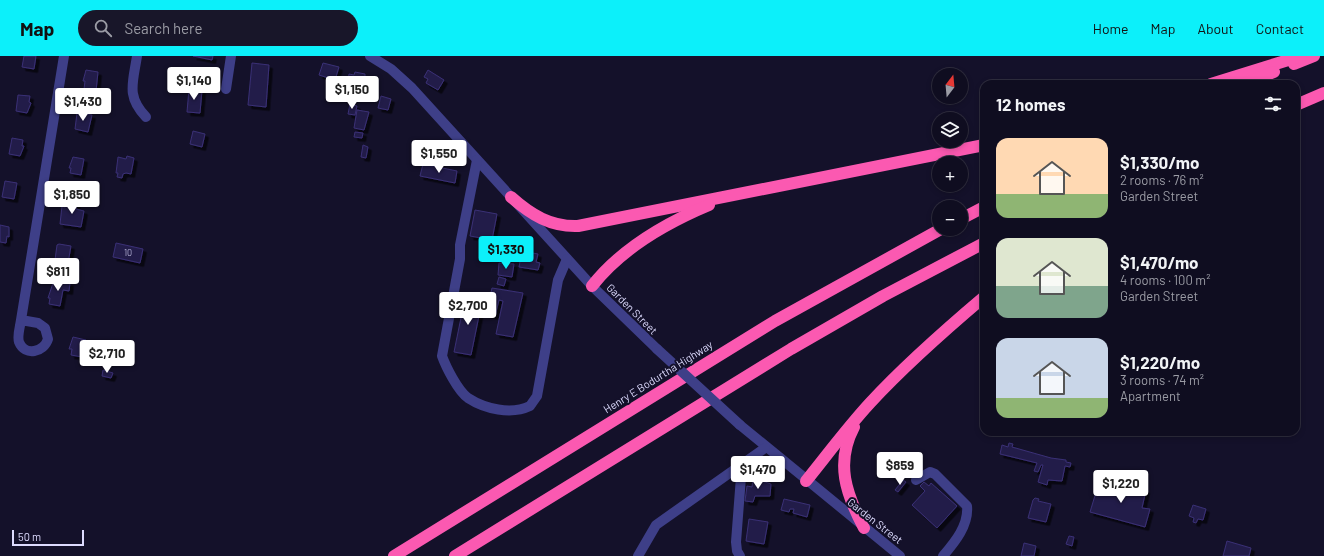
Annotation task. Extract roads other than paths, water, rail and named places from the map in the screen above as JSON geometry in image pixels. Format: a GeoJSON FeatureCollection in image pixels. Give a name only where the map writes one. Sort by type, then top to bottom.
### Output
{"type":"FeatureCollection","features":[{"type":"Feature","properties":{"kind":"highway"},"geometry":{"type":"LineString","coordinates":[[1224,80],[1301,56]]}},
{"type":"Feature","properties":{"kind":"highway"},"geometry":{"type":"LineString","coordinates":[[1254,80],[1314,56]]}},
{"type":"Feature","properties":{"kind":"highway"},"geometry":{"type":"LineString","coordinates":[[1300,96],[1324,87]]}},
{"type":"Feature","properties":{"kind":"highway"},"geometry":{"type":"LineString","coordinates":[[1300,103],[1324,93]]}},
{"type":"Feature","properties":{"kind":"highway"},"geometry":{"type":"LineString","coordinates":[[511,197],[538,218],[553,224],[569,226],[760,190],[980,146]]}},
{"type":"Feature","properties":{"kind":"highway"},"geometry":{"type":"LineString","coordinates":[[592,286],[599,276],[623,255],[664,227],[709,205],[734,196],[760,190]]}},
{"type":"Feature","properties":{"kind":"highway"},"geometry":{"type":"LineString","coordinates":[[968,215],[980,209]]}},
{"type":"Feature","properties":{"kind":"highway","name":"Henry E Bodurtha Highway"},"geometry":{"type":"LineString","coordinates":[[394,556],[769,324],[867,268],[932,234]]}},
{"type":"Feature","properties":{"kind":"highway"},"geometry":{"type":"LineString","coordinates":[[455,556],[791,349],[883,296],[980,245]]}},
{"type":"Feature","properties":{"kind":"highway"},"geometry":{"type":"LineString","coordinates":[[806,481],[871,402],[924,351],[980,302]]}},
{"type":"Feature","properties":{"kind":"highway"},"geometry":{"type":"LineString","coordinates":[[864,528],[847,493],[845,460],[852,432],[871,402]]}},
{"type":"Feature","properties":{"kind":"street"},"geometry":{"type":"LineString","coordinates":[[21,320],[64,56]]}},
{"type":"Feature","properties":{"kind":"street"},"geometry":{"type":"LineString","coordinates":[[137,56],[132,93],[134,102],[146,117]]}},
{"type":"Feature","properties":{"kind":"street"},"geometry":{"type":"LineString","coordinates":[[226,89],[231,56]]}},
{"type":"Feature","properties":{"kind":"street","name":"Garden Street"},"geometry":{"type":"LineString","coordinates":[[370,56],[392,69],[401,78],[592,286],[656,350],[765,448],[900,556]]}},
{"type":"Feature","properties":{"kind":"street"},"geometry":{"type":"LineString","coordinates":[[477,160],[460,245],[460,259],[442,356],[445,365],[467,397],[485,406],[505,410],[517,410],[530,406],[537,396],[558,280],[568,259]]}},
{"type":"Feature","properties":{"kind":"street"},"geometry":{"type":"LineString","coordinates":[[638,556],[656,525],[765,448]]}},
{"type":"Feature","properties":{"kind":"street"},"geometry":{"type":"LineString","coordinates":[[740,556],[737,551],[736,542],[742,464]]}},
{"type":"Feature","properties":{"kind":"street"},"geometry":{"type":"LineString","coordinates":[[916,480],[930,472],[935,474],[966,506],[966,521],[960,534],[943,556]]}}]}
